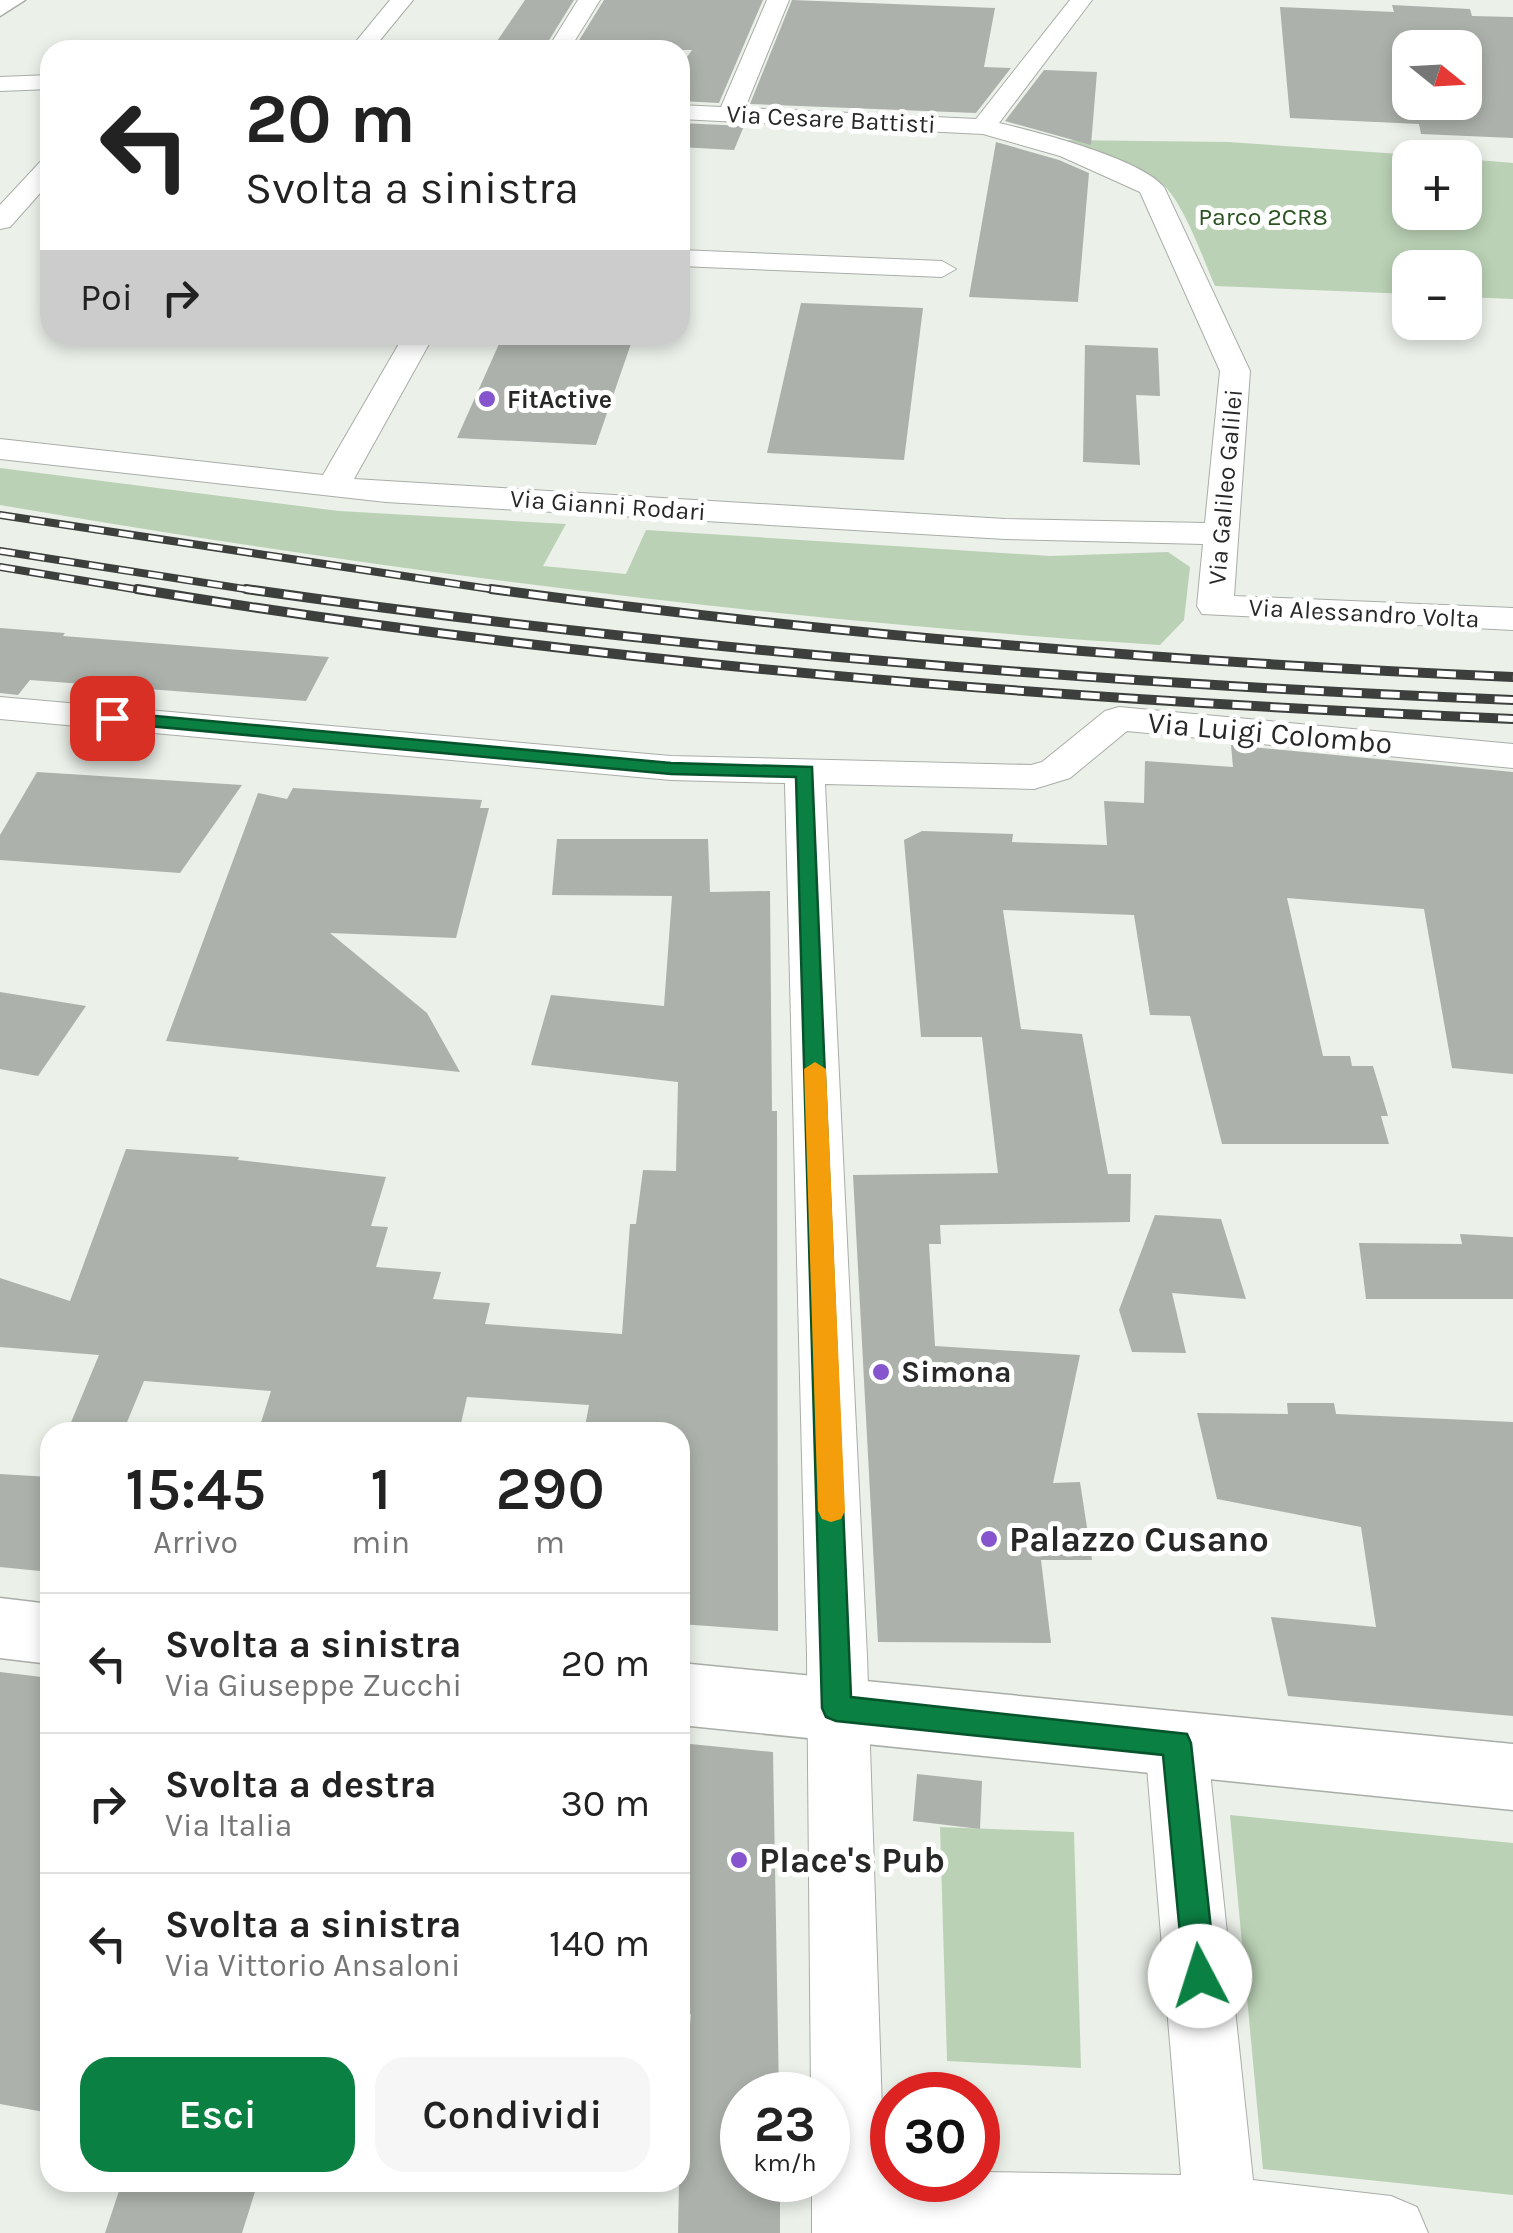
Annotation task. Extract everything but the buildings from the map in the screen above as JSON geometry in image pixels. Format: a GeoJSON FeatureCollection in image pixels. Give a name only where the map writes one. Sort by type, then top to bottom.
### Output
{"type":"FeatureCollection","features":[{"type":"Feature","properties":{"kind":"street"},"geometry":{"type":"LineString","coordinates":[[0,8],[12,0]]}},
{"type":"Feature","properties":{"kind":"street"},"geometry":{"type":"LineString","coordinates":[[368,40],[402,0]]}},
{"type":"Feature","properties":{"kind":"street"},"geometry":{"type":"LineString","coordinates":[[564,40],[589,0]]}},
{"type":"Feature","properties":{"kind":"street"},"geometry":{"type":"LineString","coordinates":[[730,114],[778,0]]}},
{"type":"Feature","properties":{"kind":"street"},"geometry":{"type":"LineString","coordinates":[[983,127],[1081,0]]}},
{"type":"Feature","properties":{"kind":"street"},"geometry":{"type":"LineString","coordinates":[[0,84],[40,82]]}},
{"type":"Feature","properties":{"kind":"street","name":"Via Cesare Battisti"},"geometry":{"type":"LineString","coordinates":[[690,112],[983,127]]}},
{"type":"Feature","properties":{"kind":"street","name":"Via Galileo Galilei"},"geometry":{"type":"LineString","coordinates":[[983,127],[1024,136],[1123,171],[1152,187],[1235,371],[1218,534],[1215,606]]}},
{"type":"Feature","properties":{"kind":"street"},"geometry":{"type":"LineString","coordinates":[[0,220],[40,177]]}},
{"type":"Feature","properties":{"kind":"street"},"geometry":{"type":"LineString","coordinates":[[690,258],[942,269]]}},
{"type":"Feature","properties":{"kind":"street"},"geometry":{"type":"LineString","coordinates":[[333,487],[413,345]]}},
{"type":"Feature","properties":{"kind":"street","name":"Via Gianni Rodari"},"geometry":{"type":"LineString","coordinates":[[0,449],[333,487],[1005,529],[1218,534]]}},
{"type":"Feature","properties":{"kind":"street","name":"Via Alessandro Volta"},"geometry":{"type":"LineString","coordinates":[[1215,606],[1513,620]]}},
{"type":"Feature","properties":{"kind":"street","name":"Via Luigi Colombo"},"geometry":{"type":"LineString","coordinates":[[0,708],[671,768],[1034,777],[1056,770],[1119,720],[1513,756]]}},
{"type":"Feature","properties":{"kind":"street"},"geometry":{"type":"LineString","coordinates":[[805,772],[836,1708],[848,2220],[1220,2212],[1390,2233]]}},
{"type":"Feature","properties":{"kind":"street"},"geometry":{"type":"LineString","coordinates":[[0,1628],[40,1633]]}},
{"type":"Feature","properties":{"kind":"street"},"geometry":{"type":"LineString","coordinates":[[690,1695],[1513,1777]]}},
{"type":"Feature","properties":{"kind":"street"},"geometry":{"type":"LineString","coordinates":[[1176,1743],[1220,2212]]}},
{"type":"Feature","properties":{"kind":"green space","name":"Parco 2CR8"},"geometry":{"type":"Polygon","coordinates":[[[1063,140],[1228,142],[1392,153],[1392,230],[1482,230],[1482,160],[1513,163],[1513,299],[1482,298],[1482,250],[1392,250],[1392,293],[1215,286],[1184,214],[1168,189],[1125,162],[1063,140]]]}},
{"type":"Feature","properties":{"kind":"green space"},"geometry":{"type":"Polygon","coordinates":[[[0,468],[339,511],[566,524],[543,566],[626,574],[646,530],[1050,556],[1168,552],[1190,567],[1184,620],[1160,645],[1014,635],[578,590],[144,529],[0,505],[0,468]]]}},
{"type":"Feature","properties":{"kind":"green space"},"geometry":{"type":"Polygon","coordinates":[[[1230,1815],[1513,1843],[1513,2195],[1263,2169],[1230,1815]]]}},
{"type":"Feature","properties":{"kind":"green space"},"geometry":{"type":"Polygon","coordinates":[[[940,1827],[1074,1832],[1081,2068],[947,2061],[940,1827]]]}},
{"type":"Feature","properties":{"kind":"railway"},"geometry":{"type":"LineString","coordinates":[[0,515],[510,592]]}},
{"type":"Feature","properties":{"kind":"railway"},"geometry":{"type":"LineString","coordinates":[[0,551],[264,592]]}},
{"type":"Feature","properties":{"kind":"railway"},"geometry":{"type":"LineString","coordinates":[[0,567],[152,592]]}},
{"type":"Feature","properties":{"kind":"railway"},"geometry":{"type":"LineString","coordinates":[[137,589],[479,638],[823,675],[1168,701],[1513,719]]}},
{"type":"Feature","properties":{"kind":"railway"},"geometry":{"type":"LineString","coordinates":[[246,589],[562,629],[878,661],[1195,684],[1513,700]]}},
{"type":"Feature","properties":{"kind":"railway"},"geometry":{"type":"LineString","coordinates":[[491,589],[1001,645],[1513,677]]}},
{"type":"Feature","properties":{"kind":"slow traffic"},"geometry":{"type":"LineString","coordinates":[[815,1069],[831,1511]]}},
{"type":"Feature","properties":{"kind":"place","name":"FitActive"},"geometry":{"type":"Point","coordinates":[487,399]}},
{"type":"Feature","properties":{"kind":"place","name":"Simona"},"geometry":{"type":"Point","coordinates":[881,1372]}},
{"type":"Feature","properties":{"kind":"place","name":"Palazzo Cusano"},"geometry":{"type":"Point","coordinates":[989,1539]}},
{"type":"Feature","properties":{"kind":"place","name":"Place's Pub"},"geometry":{"type":"Point","coordinates":[739,1860]}},
{"type":"Feature","properties":{"kind":"route"},"geometry":{"type":"LineString","coordinates":[[112,718],[671,768],[805,772],[836,1708],[1176,1743],[1200,1976]]}}]}
